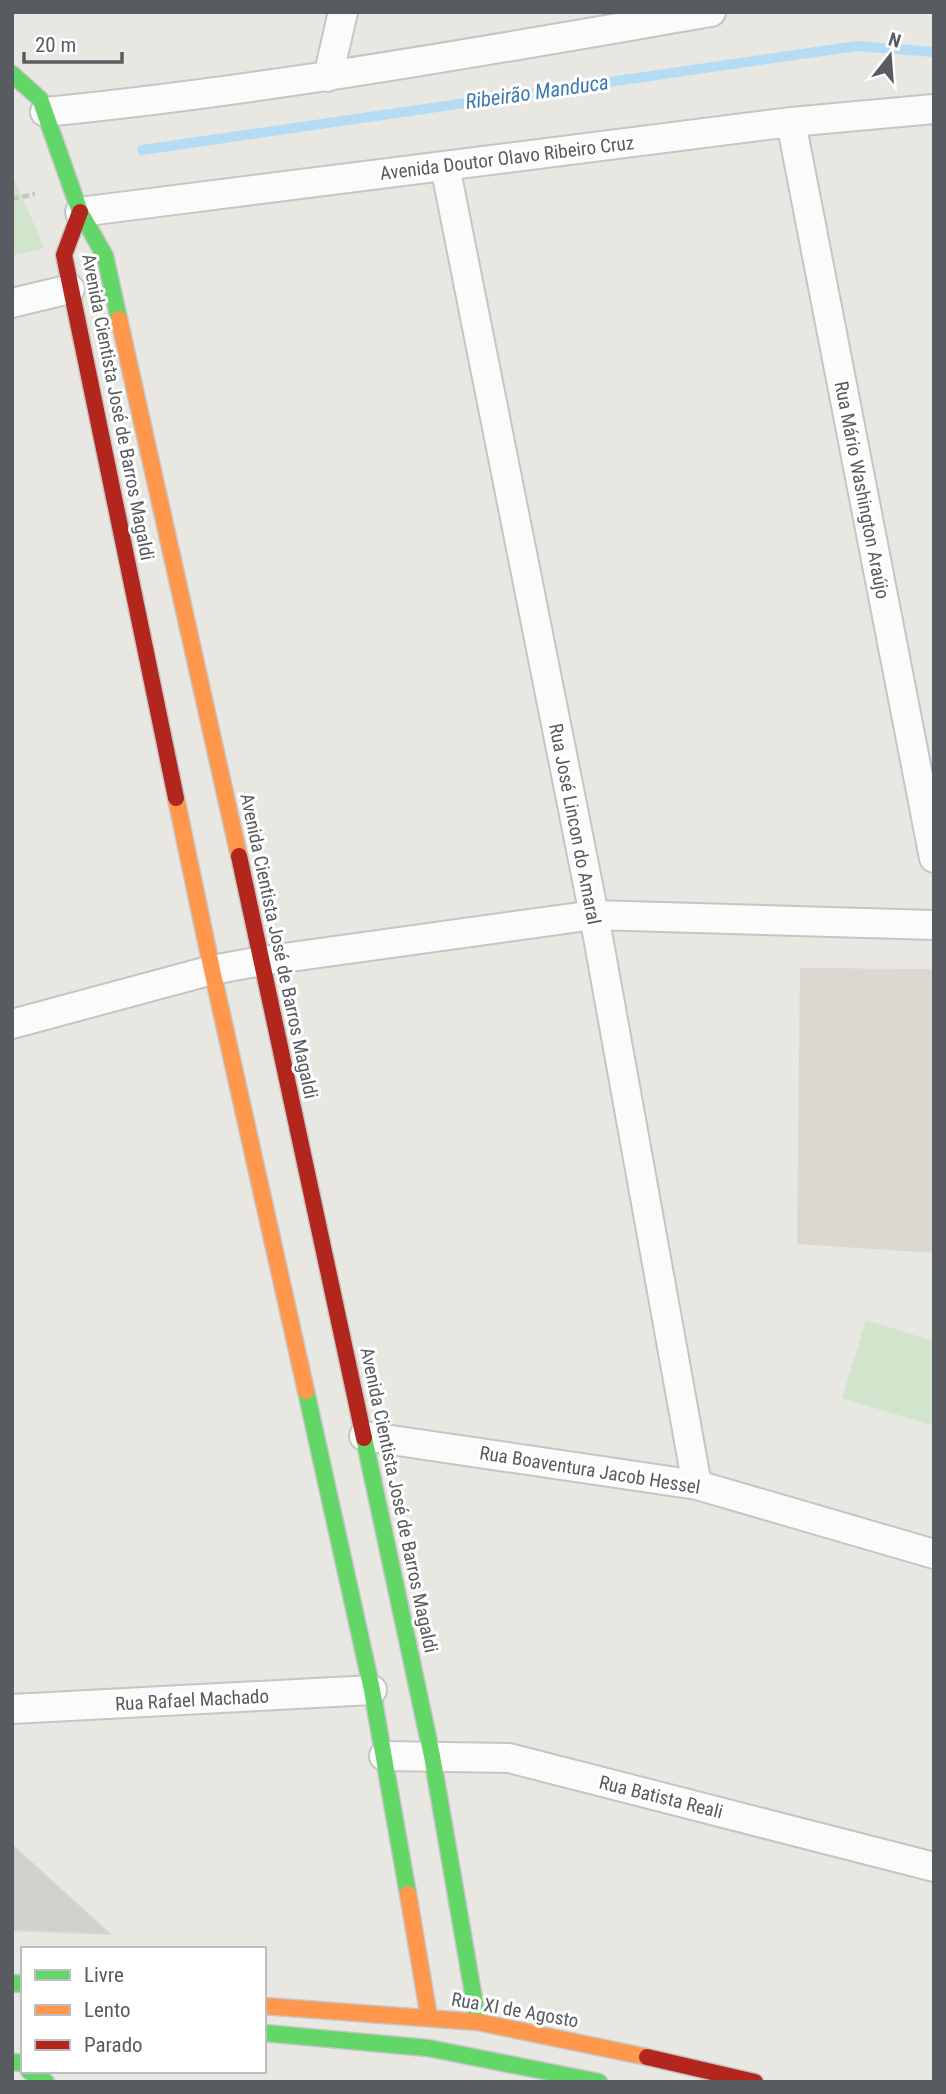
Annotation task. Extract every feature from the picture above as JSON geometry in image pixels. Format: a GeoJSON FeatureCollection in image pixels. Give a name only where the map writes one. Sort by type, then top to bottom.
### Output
{"type":"FeatureCollection","features":[{"type":"Feature","properties":{"kind":"main road"},"geometry":{"type":"LineString","coordinates":[[12,74],[40,99],[80,212]]}},
{"type":"Feature","properties":{"kind":"main road","name":"Avenida Cientista José de Barros Magaldi"},"geometry":{"type":"LineString","coordinates":[[80,212],[64,255],[70,289],[212,970],[372,1690],[429,2017]]}},
{"type":"Feature","properties":{"kind":"main road","name":"Avenida Cientista José de Barros Magaldi"},"geometry":{"type":"LineString","coordinates":[[80,212],[104,256],[261,961],[432,1756],[478,2022]]}},
{"type":"Feature","properties":{"kind":"main road","name":"Rua XI de Agosto"},"geometry":{"type":"LineString","coordinates":[[266,2006],[478,2022],[755,2082]]}},
{"type":"Feature","properties":{"kind":"main road"},"geometry":{"type":"LineString","coordinates":[[266,2033],[428,2048],[599,2082]]}},
{"type":"Feature","properties":{"kind":"street"},"geometry":{"type":"LineString","coordinates":[[328,77],[343,12]]}},
{"type":"Feature","properties":{"kind":"street"},"geometry":{"type":"LineString","coordinates":[[45,112],[328,77],[711,12]]}},
{"type":"Feature","properties":{"kind":"street","name":"Avenida Doutor Olavo Ribeiro Cruz"},"geometry":{"type":"LineString","coordinates":[[80,212],[791,122],[934,109]]}},
{"type":"Feature","properties":{"kind":"street","name":"Rua Mário Washington Araújo"},"geometry":{"type":"LineString","coordinates":[[791,122],[934,858]]}},
{"type":"Feature","properties":{"kind":"street","name":"Rua José Lincon do Amaral"},"geometry":{"type":"LineString","coordinates":[[445,166],[594,915],[697,1485]]}},
{"type":"Feature","properties":{"kind":"street"},"geometry":{"type":"LineString","coordinates":[[12,303],[70,289]]}},
{"type":"Feature","properties":{"kind":"street"},"geometry":{"type":"LineString","coordinates":[[12,1024],[212,970],[594,915],[934,925]]}},
{"type":"Feature","properties":{"kind":"street","name":"Rua Boaventura Jacob Hessel"},"geometry":{"type":"LineString","coordinates":[[364,1436],[697,1485],[934,1554]]}},
{"type":"Feature","properties":{"kind":"street","name":"Rua Rafael Machado"},"geometry":{"type":"LineString","coordinates":[[12,1709],[372,1690]]}},
{"type":"Feature","properties":{"kind":"street","name":"Rua Batista Reali"},"geometry":{"type":"LineString","coordinates":[[384,1756],[509,1758],[934,1867]]}},
{"type":"Feature","properties":{"kind":"shaded area"},"geometry":{"type":"Polygon","coordinates":[[[800,968],[934,969],[934,1253],[797,1244],[800,968]]]}},
{"type":"Feature","properties":{"kind":"green space"},"geometry":{"type":"Polygon","coordinates":[[[12,173],[44,248],[12,256],[12,173]]]}},
{"type":"Feature","properties":{"kind":"green space"},"geometry":{"type":"Polygon","coordinates":[[[866,1320],[934,1341],[934,1426],[842,1398],[866,1320]]]}},
{"type":"Feature","properties":{"kind":"building"},"geometry":{"type":"Polygon","coordinates":[[[12,1845],[110,1934],[12,1930],[12,1845]]]}},
{"type":"Feature","properties":{"kind":"waterway","name":"Ribeirão Manduca"},"geometry":{"type":"LineString","coordinates":[[142,150],[857,46],[934,52]]}},
{"type":"Feature","properties":{"kind":"traffic: fast"},"geometry":{"type":"LineString","coordinates":[[12,74],[40,99],[80,212],[105,256],[119,319]]}},
{"type":"Feature","properties":{"kind":"traffic: fast"},"geometry":{"type":"LineString","coordinates":[[306,1391],[372,1690],[408,1894]]}},
{"type":"Feature","properties":{"kind":"traffic: fast"},"geometry":{"type":"LineString","coordinates":[[364,1438],[432,1756],[478,2022]]}},
{"type":"Feature","properties":{"kind":"traffic: fast"},"geometry":{"type":"LineString","coordinates":[[12,1983],[21,1984]]}},
{"type":"Feature","properties":{"kind":"traffic: fast"},"geometry":{"type":"LineString","coordinates":[[266,2033],[428,2048],[599,2082]]}},
{"type":"Feature","properties":{"kind":"traffic: fast"},"geometry":{"type":"LineString","coordinates":[[12,2062],[21,2063]]}},
{"type":"Feature","properties":{"kind":"traffic: fast"},"geometry":{"type":"LineString","coordinates":[[32,2073],[46,2082]]}},
{"type":"Feature","properties":{"kind":"traffic: slow"},"geometry":{"type":"LineString","coordinates":[[119,319],[239,856]]}},
{"type":"Feature","properties":{"kind":"traffic: slow"},"geometry":{"type":"LineString","coordinates":[[176,798],[306,1391]]}},
{"type":"Feature","properties":{"kind":"traffic: slow"},"geometry":{"type":"LineString","coordinates":[[408,1894],[429,2017]]}},
{"type":"Feature","properties":{"kind":"traffic: slow"},"geometry":{"type":"LineString","coordinates":[[266,2006],[478,2022],[647,2057]]}},
{"type":"Feature","properties":{"kind":"traffic: jam"},"geometry":{"type":"LineString","coordinates":[[80,212],[64,255],[176,798]]}},
{"type":"Feature","properties":{"kind":"traffic: jam"},"geometry":{"type":"LineString","coordinates":[[239,856],[364,1438]]}},
{"type":"Feature","properties":{"kind":"traffic: jam"},"geometry":{"type":"LineString","coordinates":[[647,2057],[755,2082]]}}]}
